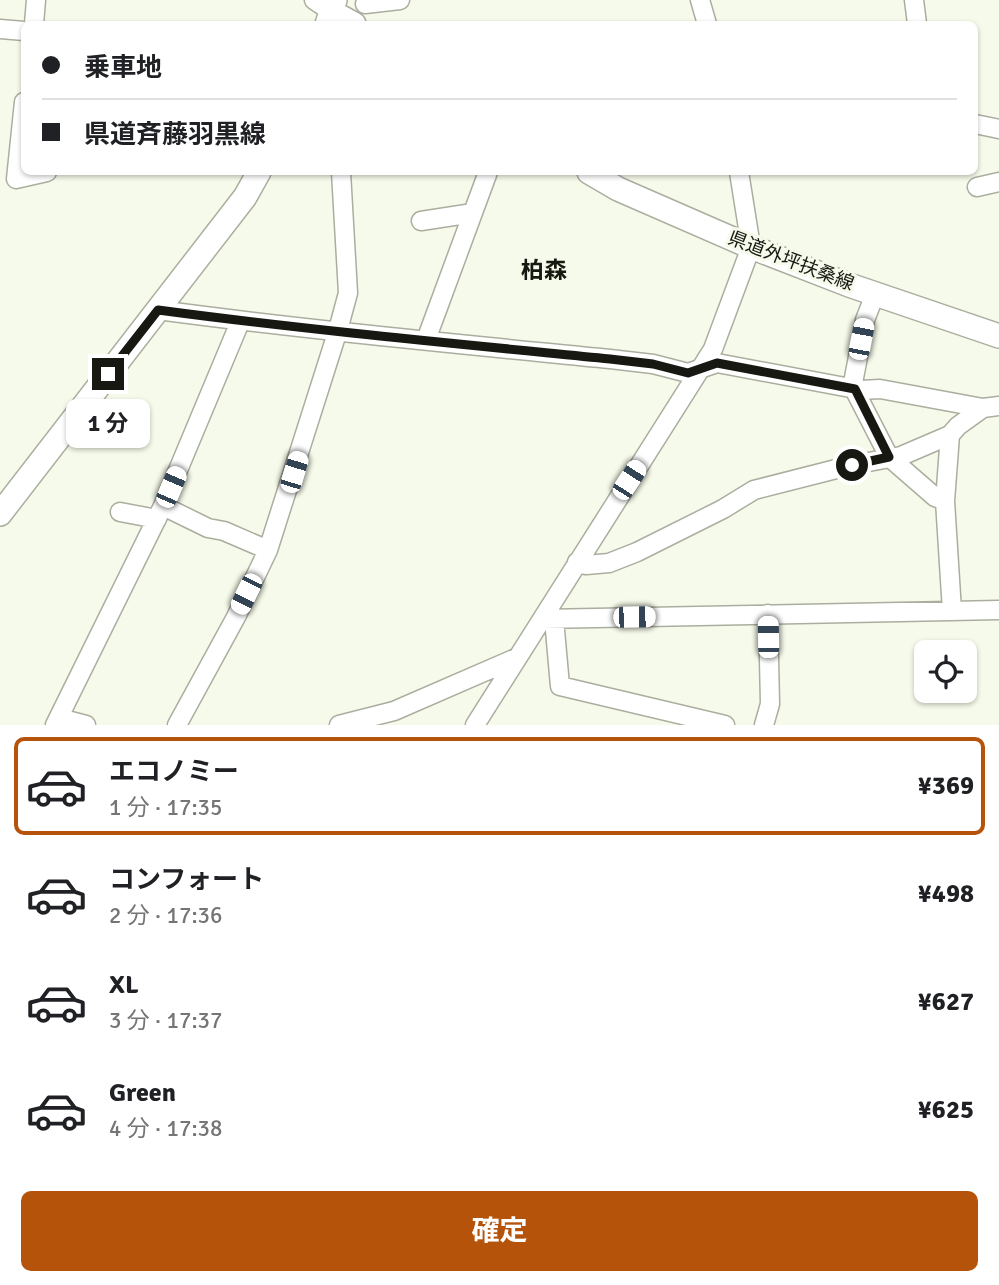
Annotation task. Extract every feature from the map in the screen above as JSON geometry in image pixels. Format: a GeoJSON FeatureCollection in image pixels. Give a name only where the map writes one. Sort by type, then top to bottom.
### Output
{"type":"FeatureCollection","features":[{"type":"Feature","properties":{"kind":"main road"},"geometry":{"type":"LineString","coordinates":[[327,9],[359,14]]}},
{"type":"Feature","properties":{"kind":"main road"},"geometry":{"type":"LineString","coordinates":[[0,514],[244,197],[257,175]]}},
{"type":"Feature","properties":{"kind":"main road","name":"県道外坪扶桑線"},"geometry":{"type":"LineString","coordinates":[[594,175],[618,189],[751,247],[875,294],[999,336]]}},
{"type":"Feature","properties":{"kind":"street"},"geometry":{"type":"LineString","coordinates":[[34,21],[36,0]]}},
{"type":"Feature","properties":{"kind":"street"},"geometry":{"type":"LineString","coordinates":[[359,14],[400,0]]}},
{"type":"Feature","properties":{"kind":"street"},"geometry":{"type":"LineString","coordinates":[[700,0],[706,21]]}},
{"type":"Feature","properties":{"kind":"street"},"geometry":{"type":"LineString","coordinates":[[914,0],[917,21]]}},
{"type":"Feature","properties":{"kind":"street"},"geometry":{"type":"LineString","coordinates":[[0,29],[21,31]]}},
{"type":"Feature","properties":{"kind":"street"},"geometry":{"type":"LineString","coordinates":[[978,125],[999,129]]}},
{"type":"Feature","properties":{"kind":"street"},"geometry":{"type":"LineString","coordinates":[[21,131],[16,179],[34,175]]}},
{"type":"Feature","properties":{"kind":"street"},"geometry":{"type":"LineString","coordinates":[[177,725],[236,617],[268,550],[338,330],[348,293],[341,175]]}},
{"type":"Feature","properties":{"kind":"street"},"geometry":{"type":"LineString","coordinates":[[426,340],[487,175]]}},
{"type":"Feature","properties":{"kind":"street"},"geometry":{"type":"LineString","coordinates":[[475,725],[516,658],[548,619],[577,562],[713,349],[751,247],[739,175]]}},
{"type":"Feature","properties":{"kind":"street"},"geometry":{"type":"LineString","coordinates":[[976,187],[999,183]]}},
{"type":"Feature","properties":{"kind":"street"},"geometry":{"type":"LineString","coordinates":[[421,220],[473,213]]}},
{"type":"Feature","properties":{"kind":"street"},"geometry":{"type":"LineString","coordinates":[[875,294],[865,320],[853,383],[855,389],[889,457],[935,497],[945,501]]}},
{"type":"Feature","properties":{"kind":"street"},"geometry":{"type":"LineString","coordinates":[[158,310],[653,364],[688,373],[717,363],[855,389],[880,389],[991,407]]}},
{"type":"Feature","properties":{"kind":"street"},"geometry":{"type":"LineString","coordinates":[[86,725],[57,721],[160,513],[240,321]]}},
{"type":"Feature","properties":{"kind":"street"},"geometry":{"type":"LineString","coordinates":[[577,562],[586,565],[609,563],[637,552],[723,509],[754,490],[901,456],[950,435],[958,426],[991,407]]}},
{"type":"Feature","properties":{"kind":"street"},"geometry":{"type":"LineString","coordinates":[[950,435],[945,501],[952,611]]}},
{"type":"Feature","properties":{"kind":"street"},"geometry":{"type":"LineString","coordinates":[[120,512],[160,513],[224,531],[268,550]]}},
{"type":"Feature","properties":{"kind":"street"},"geometry":{"type":"LineString","coordinates":[[548,619],[999,610]]}},
{"type":"Feature","properties":{"kind":"street"},"geometry":{"type":"LineString","coordinates":[[764,725],[770,704],[768,614]]}},
{"type":"Feature","properties":{"kind":"street"},"geometry":{"type":"LineString","coordinates":[[548,619],[560,686],[724,725]]}},
{"type":"Feature","properties":{"kind":"street"},"geometry":{"type":"LineString","coordinates":[[339,725],[394,711],[516,658]]}},
{"type":"Feature","properties":{"kind":"district","name":"柏森"},"geometry":{"type":"Point","coordinates":[544,270]}},
{"type":"Feature","properties":{"kind":"route"},"geometry":{"type":"LineString","coordinates":[[108,374],[158,310],[302,328],[653,364],[688,373],[717,363],[855,389],[889,457],[852,465]]}}]}
